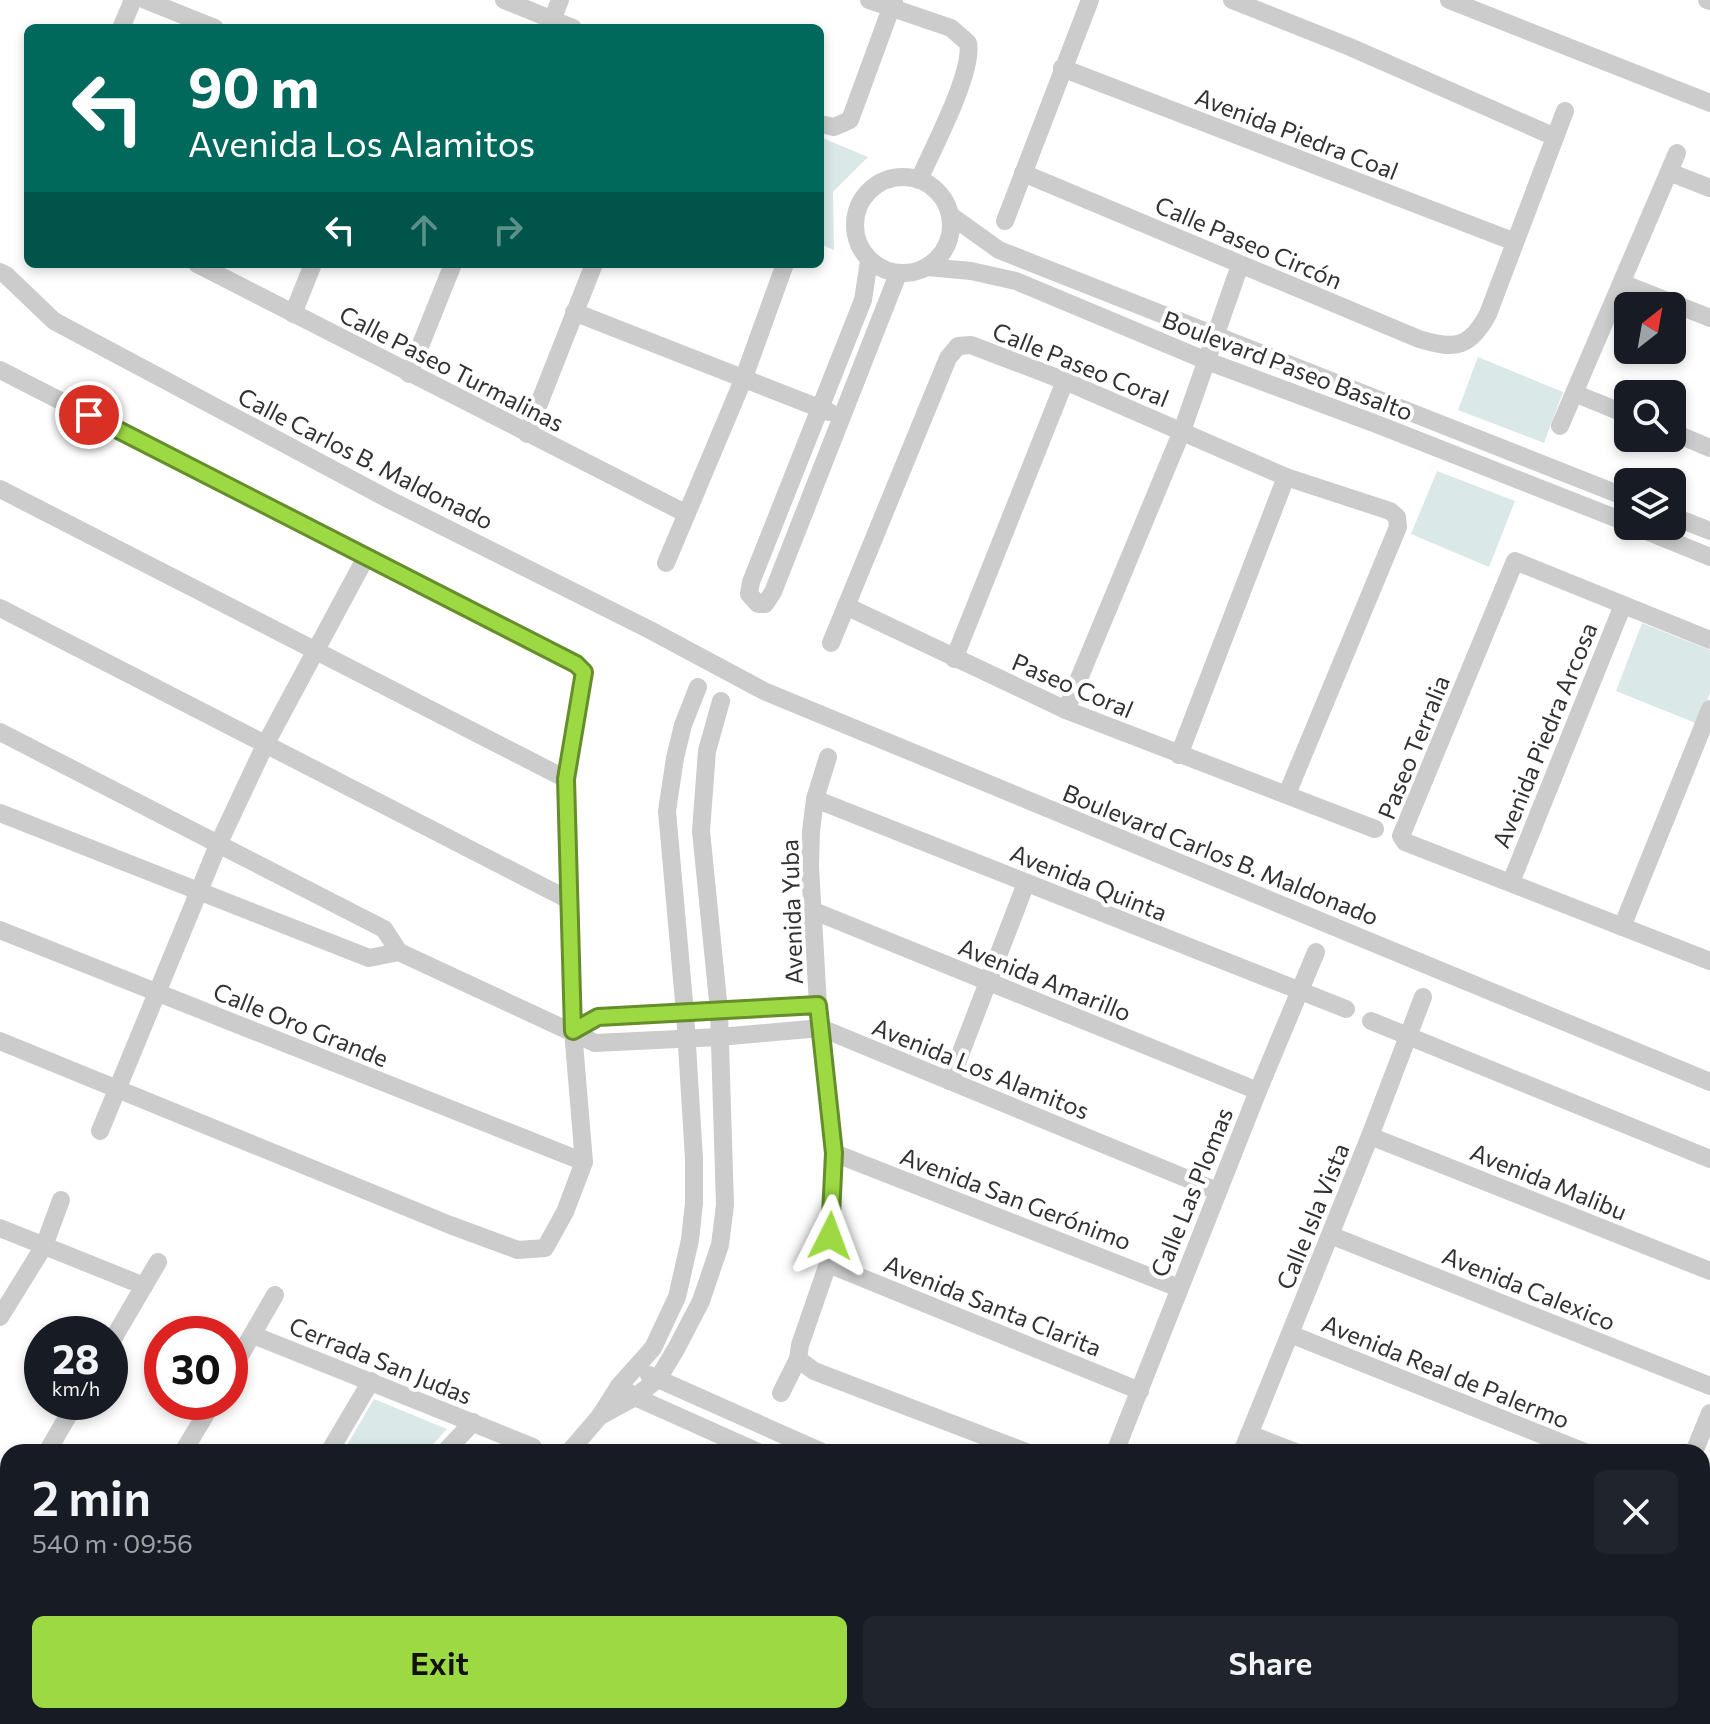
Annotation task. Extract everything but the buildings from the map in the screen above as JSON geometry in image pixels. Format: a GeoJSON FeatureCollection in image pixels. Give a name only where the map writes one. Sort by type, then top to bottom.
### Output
{"type":"FeatureCollection","features":[{"type":"Feature","properties":{"kind":"street"},"geometry":{"type":"LineString","coordinates":[[123,24],[133,0]]}},
{"type":"Feature","properties":{"kind":"street"},"geometry":{"type":"LineString","coordinates":[[145,0],[205,24]]}},
{"type":"Feature","properties":{"kind":"street"},"geometry":{"type":"LineString","coordinates":[[504,0],[550,24],[560,0]]}},
{"type":"Feature","properties":{"kind":"street"},"geometry":{"type":"LineString","coordinates":[[869,0],[892,4],[951,28],[965,39],[969,50],[963,77],[919,180]]}},
{"type":"Feature","properties":{"kind":"street"},"geometry":{"type":"LineString","coordinates":[[1005,221],[1090,0]]}},
{"type":"Feature","properties":{"kind":"street"},"geometry":{"type":"LineString","coordinates":[[1232,0],[1350,47],[1555,137]]}},
{"type":"Feature","properties":{"kind":"street"},"geometry":{"type":"LineString","coordinates":[[1449,0],[1710,103]]}},
{"type":"Feature","properties":{"kind":"street"},"geometry":{"type":"LineString","coordinates":[[824,125],[834,127],[850,120],[892,4]]}},
{"type":"Feature","properties":{"kind":"street","name":"Avenida Piedra Coal"},"geometry":{"type":"LineString","coordinates":[[1062,68],[1515,242]]}},
{"type":"Feature","properties":{"kind":"street"},"geometry":{"type":"LineString","coordinates":[[1515,242],[1565,111]]}},
{"type":"Feature","properties":{"kind":"street"},"geometry":{"type":"LineString","coordinates":[[1560,426],[1677,153]]}},
{"type":"Feature","properties":{"kind":"street"},"geometry":{"type":"LineString","coordinates":[[1669,172],[1710,188]]}},
{"type":"Feature","properties":{"kind":"street","name":"Calle Paseo Circón"},"geometry":{"type":"LineString","coordinates":[[1023,173],[1419,339],[1445,346],[1460,345],[1473,337],[1488,314],[1515,242]]}},
{"type":"Feature","properties":{"kind":"street"},"geometry":{"type":"LineString","coordinates":[[903,177],[919,180],[933,188],[944,200],[950,215],[951,230],[939,257],[913,273],[898,274],[883,270],[869,261],[859,247],[854,232],[855,215],[861,200],[872,187],[886,180],[903,177]]}},
{"type":"Feature","properties":{"kind":"street","name":"Boulevard Paseo Basalto"},"geometry":{"type":"LineString","coordinates":[[950,215],[999,250],[1614,493]]}},
{"type":"Feature","properties":{"kind":"street"},"geometry":{"type":"LineString","coordinates":[[869,261],[863,300],[751,582],[749,594],[758,604],[765,604],[773,592],[898,274]]}},
{"type":"Feature","properties":{"kind":"street"},"geometry":{"type":"LineString","coordinates":[[1066,710],[1182,431],[1240,265]]}},
{"type":"Feature","properties":{"kind":"street","name":"Boulevard Paseo Basalto"},"geometry":{"type":"LineString","coordinates":[[927,267],[971,271],[1016,281],[1207,361],[1614,517]]}},
{"type":"Feature","properties":{"kind":"street","name":"Calle Paseo Turmalinas"},"geometry":{"type":"LineString","coordinates":[[205,268],[685,513]]}},
{"type":"Feature","properties":{"kind":"street"},"geometry":{"type":"LineString","coordinates":[[293,314],[311,268]]}},
{"type":"Feature","properties":{"kind":"street"},"geometry":{"type":"LineString","coordinates":[[409,374],[451,268]]}},
{"type":"Feature","properties":{"kind":"street"},"geometry":{"type":"LineString","coordinates":[[527,434],[592,268]]}},
{"type":"Feature","properties":{"kind":"street"},"geometry":{"type":"LineString","coordinates":[[666,563],[743,380],[784,268]]}},
{"type":"Feature","properties":{"kind":"street","name":"Calle Carlos B. Maldonado"},"geometry":{"type":"LineString","coordinates":[[3,273],[54,321],[390,500],[716,666]]}},
{"type":"Feature","properties":{"kind":"street"},"geometry":{"type":"LineString","coordinates":[[1622,283],[1710,318]]}},
{"type":"Feature","properties":{"kind":"street"},"geometry":{"type":"LineString","coordinates":[[574,312],[842,417]]}},
{"type":"Feature","properties":{"kind":"street","name":"Calle Paseo Coral"},"geometry":{"type":"LineString","coordinates":[[831,643],[954,348],[971,345],[1065,381],[1286,477],[1390,511],[1397,517],[1398,527],[1287,794]]}},
{"type":"Feature","properties":{"kind":"street"},"geometry":{"type":"LineString","coordinates":[[0,370],[576,664],[584,672],[566,779],[573,1031],[584,1162],[565,1212],[545,1248],[518,1250],[0,1041]]}},
{"type":"Feature","properties":{"kind":"street"},"geometry":{"type":"LineString","coordinates":[[954,659],[1065,381]]}},
{"type":"Feature","properties":{"kind":"street"},"geometry":{"type":"LineString","coordinates":[[1574,393],[1614,409]]}},
{"type":"Feature","properties":{"kind":"street"},"geometry":{"type":"LineString","coordinates":[[1686,438],[1710,448]]}},
{"type":"Feature","properties":{"kind":"street"},"geometry":{"type":"LineString","coordinates":[[1179,755],[1286,477]]}},
{"type":"Feature","properties":{"kind":"street"},"geometry":{"type":"LineString","coordinates":[[0,489],[566,779]]}},
{"type":"Feature","properties":{"kind":"street"},"geometry":{"type":"LineString","coordinates":[[1686,522],[1710,531]]}},
{"type":"Feature","properties":{"kind":"street"},"geometry":{"type":"LineString","coordinates":[[1668,540],[1710,557]]}},
{"type":"Feature","properties":{"kind":"street"},"geometry":{"type":"LineString","coordinates":[[100,1131],[218,845],[265,745],[366,557]]}},
{"type":"Feature","properties":{"kind":"street","name":"Paseo Terralia"},"geometry":{"type":"LineString","coordinates":[[1710,640],[1515,561],[1401,836],[1405,842],[1710,961]]}},
{"type":"Feature","properties":{"kind":"street","name":"Avenida Piedra Arcosa"},"geometry":{"type":"LineString","coordinates":[[1511,882],[1623,605]]}},
{"type":"Feature","properties":{"kind":"street","name":"Paseo Coral"},"geometry":{"type":"LineString","coordinates":[[846,606],[1066,710],[1375,829]]}},
{"type":"Feature","properties":{"kind":"street"},"geometry":{"type":"LineString","coordinates":[[0,608],[567,899]]}},
{"type":"Feature","properties":{"kind":"street","name":"Boulevard Carlos B. Maldonado"},"geometry":{"type":"LineString","coordinates":[[716,666],[799,707],[1710,1082]]}},
{"type":"Feature","properties":{"kind":"street"},"geometry":{"type":"LineString","coordinates":[[576,1444],[600,1416],[633,1368],[653,1348],[677,1297],[690,1240],[694,1159],[667,811],[677,747],[698,687]]}},
{"type":"Feature","properties":{"kind":"street"},"geometry":{"type":"LineString","coordinates":[[600,1416],[635,1397],[658,1379],[701,1301],[720,1245],[725,1190],[719,1011],[701,831],[702,785],[707,751],[721,701]]}},
{"type":"Feature","properties":{"kind":"street"},"geometry":{"type":"LineString","coordinates":[[1622,927],[1710,709]]}},
{"type":"Feature","properties":{"kind":"street"},"geometry":{"type":"LineString","coordinates":[[0,732],[384,929],[399,952],[369,958],[0,813]]}},
{"type":"Feature","properties":{"kind":"street","name":"Avenida Yuba"},"geometry":{"type":"LineString","coordinates":[[781,1393],[798,1359],[828,1264],[834,1153],[818,1005],[810,867],[815,799],[828,757]]}},
{"type":"Feature","properties":{"kind":"street","name":"Avenida Quinta"},"geometry":{"type":"LineString","coordinates":[[815,799],[1346,1009]]}},
{"type":"Feature","properties":{"kind":"street"},"geometry":{"type":"LineString","coordinates":[[950,1081],[1026,883]]}},
{"type":"Feature","properties":{"kind":"street","name":"Avenida Amarillo"},"geometry":{"type":"LineString","coordinates":[[814,911],[1258,1091]]}},
{"type":"Feature","properties":{"kind":"street","name":"Calle Oro Grande"},"geometry":{"type":"LineString","coordinates":[[0,930],[584,1162]]}},
{"type":"Feature","properties":{"kind":"street","name":"Avenida Los Alamitos"},"geometry":{"type":"LineString","coordinates":[[399,952],[595,1043],[821,1028],[1217,1191]]}},
{"type":"Feature","properties":{"kind":"street","name":"Calle Las Plomas"},"geometry":{"type":"LineString","coordinates":[[1118,1444],[1217,1191],[1316,952]]}},
{"type":"Feature","properties":{"kind":"street","name":"Calle Isla Vista"},"geometry":{"type":"LineString","coordinates":[[1245,1443],[1423,997]]}},
{"type":"Feature","properties":{"kind":"street"},"geometry":{"type":"LineString","coordinates":[[573,1031],[598,1017],[818,1005]]}},
{"type":"Feature","properties":{"kind":"street"},"geometry":{"type":"LineString","coordinates":[[1371,1021],[1710,1159]]}},
{"type":"Feature","properties":{"kind":"street","name":"Avenida Malibu"},"geometry":{"type":"LineString","coordinates":[[1370,1136],[1710,1271]]}},
{"type":"Feature","properties":{"kind":"street","name":"Avenida San Gerónimo"},"geometry":{"type":"LineString","coordinates":[[834,1153],[1179,1288]]}},
{"type":"Feature","properties":{"kind":"street"},"geometry":{"type":"LineString","coordinates":[[0,1317],[44,1246],[61,1200]]}},
{"type":"Feature","properties":{"kind":"street"},"geometry":{"type":"LineString","coordinates":[[0,1228],[144,1286]]}},
{"type":"Feature","properties":{"kind":"street","name":"Avenida Calexico"},"geometry":{"type":"LineString","coordinates":[[1330,1235],[1710,1386]]}},
{"type":"Feature","properties":{"kind":"street"},"geometry":{"type":"LineString","coordinates":[[126,1316],[158,1262]]}},
{"type":"Feature","properties":{"kind":"street","name":"Avenida Santa Clarita"},"geometry":{"type":"LineString","coordinates":[[828,1264],[1140,1391]]}},
{"type":"Feature","properties":{"kind":"street"},"geometry":{"type":"LineString","coordinates":[[253,1335],[275,1295]]}},
{"type":"Feature","properties":{"kind":"street","name":"Avenida Real de Palermo"},"geometry":{"type":"LineString","coordinates":[[1290,1334],[1565,1444]]}},
{"type":"Feature","properties":{"kind":"street","name":"Cerrada San Judas"},"geometry":{"type":"LineString","coordinates":[[248,1343],[253,1335],[526,1444]]}},
{"type":"Feature","properties":{"kind":"street"},"geometry":{"type":"LineString","coordinates":[[798,1359],[814,1371],[1005,1444]]}},
{"type":"Feature","properties":{"kind":"street"},"geometry":{"type":"LineString","coordinates":[[633,1368],[804,1444]]}},
{"type":"Feature","properties":{"kind":"street"},"geometry":{"type":"LineString","coordinates":[[334,1444],[371,1381]]}},
{"type":"Feature","properties":{"kind":"street"},"geometry":{"type":"LineString","coordinates":[[619,1386],[635,1397],[740,1444]]}},
{"type":"Feature","properties":{"kind":"street"},"geometry":{"type":"LineString","coordinates":[[1697,1444],[1710,1413]]}},
{"type":"Feature","properties":{"kind":"street"},"geometry":{"type":"LineString","coordinates":[[52,1444],[66,1420]]}},
{"type":"Feature","properties":{"kind":"street"},"geometry":{"type":"LineString","coordinates":[[188,1444],[202,1420]]}},
{"type":"Feature","properties":{"kind":"street"},"geometry":{"type":"LineString","coordinates":[[452,1444],[473,1422]]}},
{"type":"Feature","properties":{"kind":"shaded area"},"geometry":{"type":"Polygon","coordinates":[[[824,139],[868,157],[833,192],[834,250],[824,246],[824,139]]]}},
{"type":"Feature","properties":{"kind":"shaded area"},"geometry":{"type":"Polygon","coordinates":[[[1478,357],[1563,392],[1544,443],[1458,410],[1478,357]]]}},
{"type":"Feature","properties":{"kind":"shaded area"},"geometry":{"type":"Polygon","coordinates":[[[1437,471],[1515,501],[1489,567],[1411,534],[1437,471]]]}},
{"type":"Feature","properties":{"kind":"shaded area"},"geometry":{"type":"Polygon","coordinates":[[[1642,623],[1710,650],[1710,693],[1698,724],[1616,691],[1642,623]]]}},
{"type":"Feature","properties":{"kind":"shaded area"},"geometry":{"type":"Polygon","coordinates":[[[374,1399],[447,1429],[433,1444],[348,1444],[374,1399]]]}},
{"type":"Feature","properties":{"kind":"route"},"geometry":{"type":"LineString","coordinates":[[89,415],[576,664],[584,672],[566,779],[566,871],[573,1031],[598,1017],[818,1005],[834,1153],[830,1236]]}}]}
